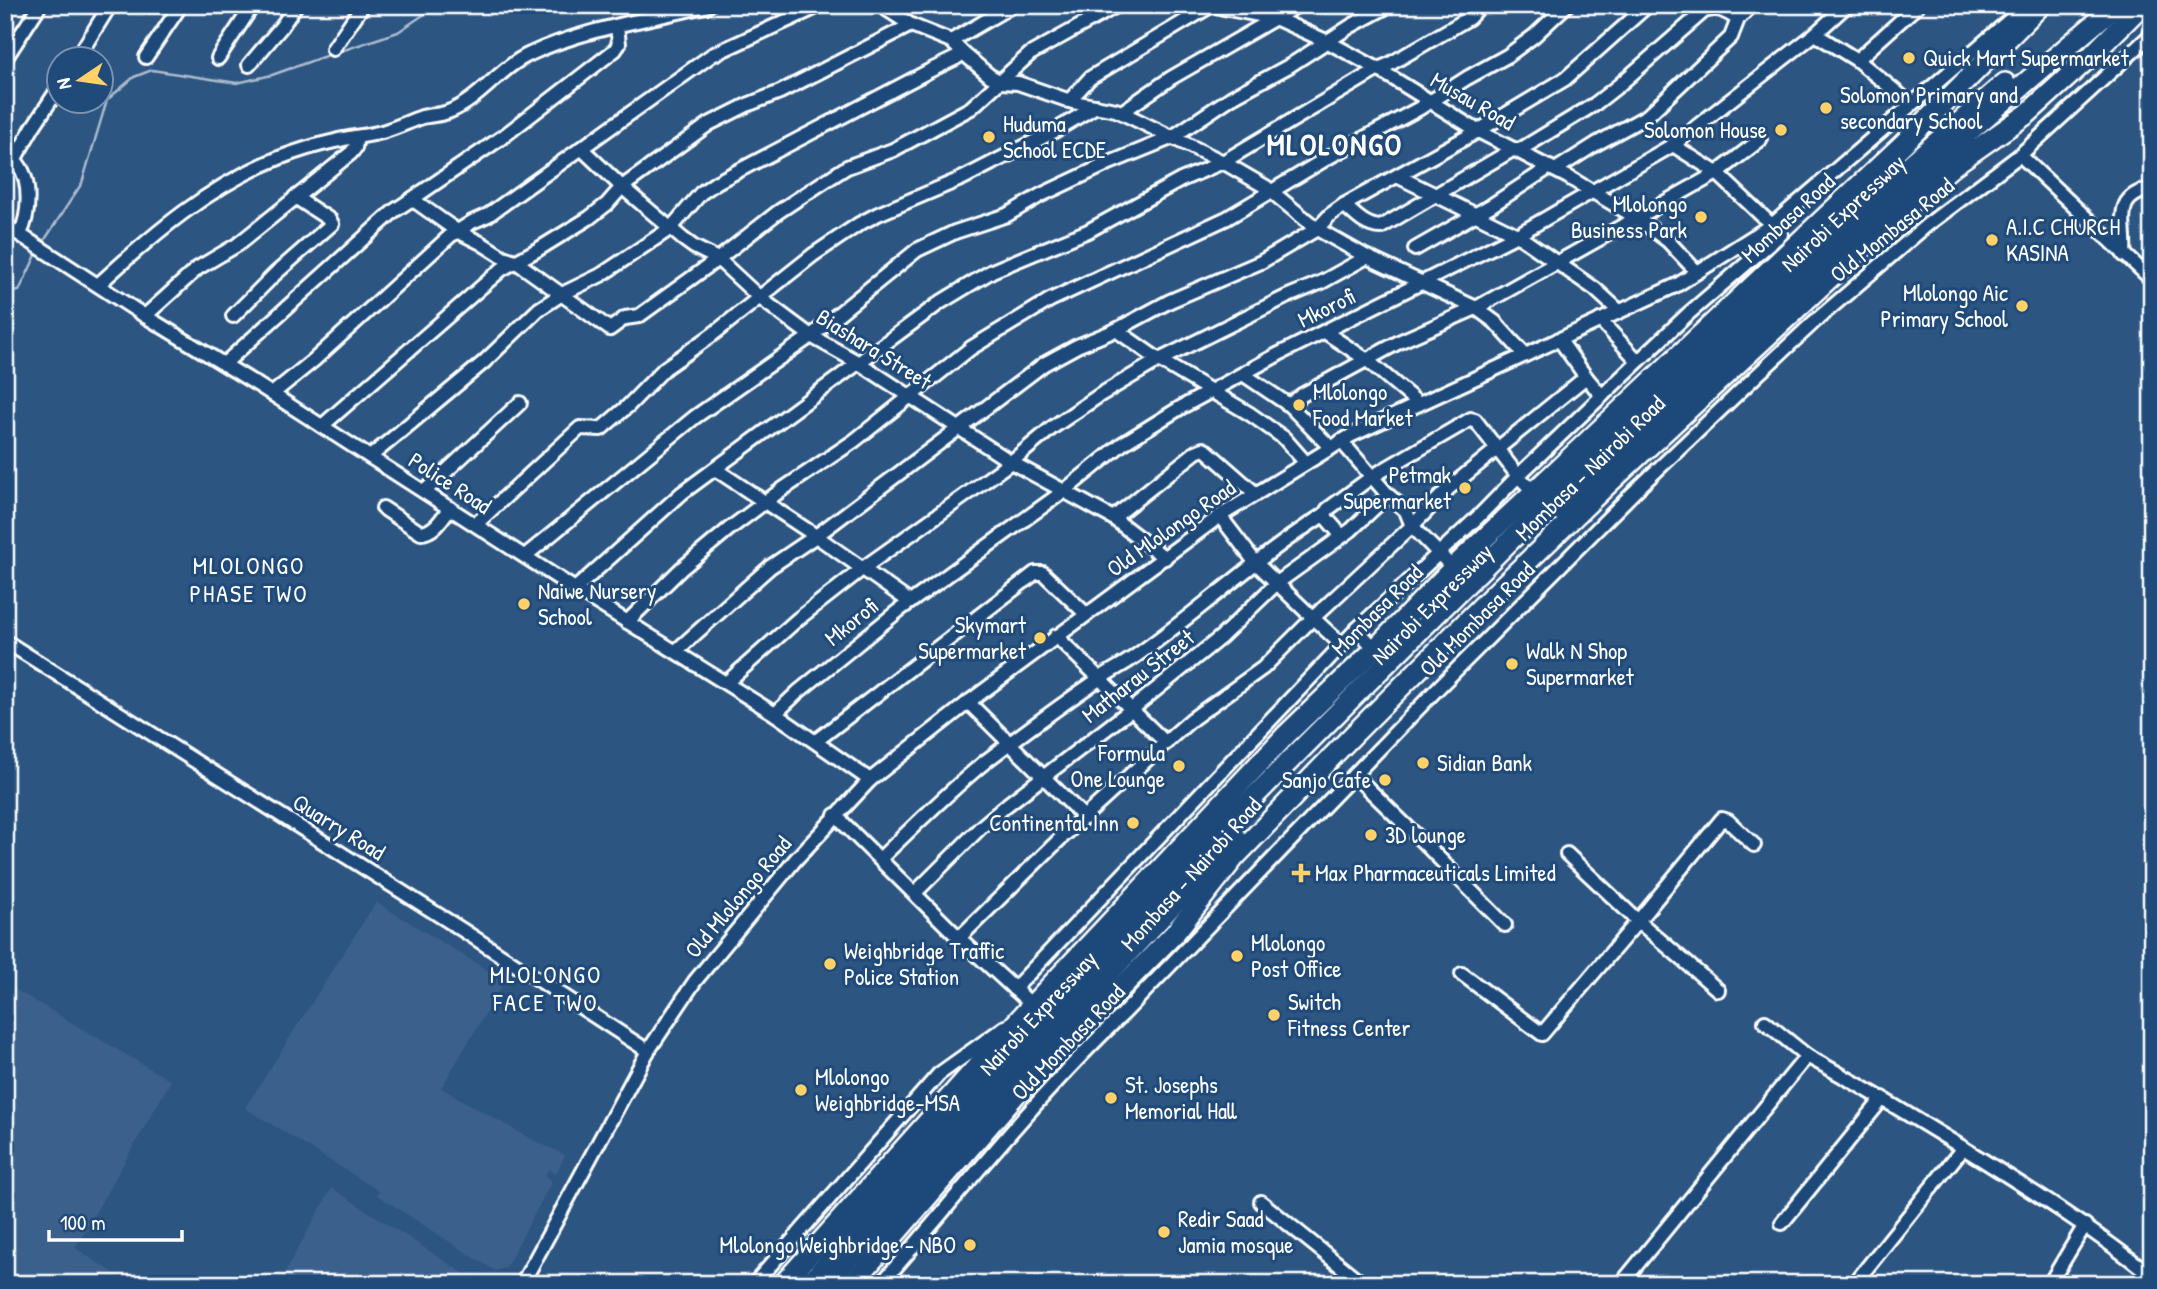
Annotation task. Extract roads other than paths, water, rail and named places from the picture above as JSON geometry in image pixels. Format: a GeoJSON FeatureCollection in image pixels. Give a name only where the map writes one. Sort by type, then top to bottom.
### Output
{"type":"FeatureCollection","features":[{"type":"Feature","properties":{"kind":"highway","name":"Mombasa Road"},"geometry":{"type":"LineString","coordinates":[[783,1284],[1028,1010],[1286,735],[1533,491],[1782,235],[1903,144],[2041,5]]}},
{"type":"Feature","properties":{"kind":"highway","name":"Nairobi Expressway"},"geometry":{"type":"LineString","coordinates":[[809,1284],[1010,1054],[1177,874],[1582,468],[1910,164],[2097,5]]}},
{"type":"Feature","properties":{"kind":"highway","name":"Nairobi Expressway"},"geometry":{"type":"LineString","coordinates":[[827,1284],[954,1140],[1142,938],[1411,658],[1634,439],[1909,185],[2117,5]]}},
{"type":"Feature","properties":{"kind":"highway","name":"Mombasa - Nairobi Road"},"geometry":{"type":"LineString","coordinates":[[852,1284],[1017,1093],[1174,933],[1234,858],[1495,593],[1716,382],[1909,204],[1954,165],[2027,114],[2142,5]]}},
{"type":"Feature","properties":{"kind":"street"},"geometry":{"type":"LineString","coordinates":[[5,59],[40,5]]}},
{"type":"Feature","properties":{"kind":"street"},"geometry":{"type":"LineString","coordinates":[[85,46],[110,5]]}},
{"type":"Feature","properties":{"kind":"street"},"geometry":{"type":"LineString","coordinates":[[146,57],[181,5]]}},
{"type":"Feature","properties":{"kind":"street"},"geometry":{"type":"LineString","coordinates":[[218,58],[253,5]]}},
{"type":"Feature","properties":{"kind":"street"},"geometry":{"type":"LineString","coordinates":[[249,65],[296,5]]}},
{"type":"Feature","properties":{"kind":"street"},"geometry":{"type":"LineString","coordinates":[[333,49],[363,5]]}},
{"type":"Feature","properties":{"kind":"street"},"geometry":{"type":"LineString","coordinates":[[98,285],[136,250],[186,211],[238,177],[279,158],[335,140],[383,132],[425,116],[447,112],[469,100],[528,54],[556,43],[709,5]]}},
{"type":"Feature","properties":{"kind":"street"},"geometry":{"type":"LineString","coordinates":[[272,394],[314,360],[457,231],[488,215],[712,55],[821,5]]}},
{"type":"Feature","properties":{"kind":"street"},"geometry":{"type":"LineString","coordinates":[[951,41],[1013,5]]}},
{"type":"Feature","properties":{"kind":"street"},"geometry":{"type":"LineString","coordinates":[[412,199],[457,231],[515,261],[610,329],[621,320],[639,316],[778,212],[847,167],[893,150],[971,108],[1030,54],[1118,5]]}},
{"type":"Feature","properties":{"kind":"street"},"geometry":{"type":"LineString","coordinates":[[1122,112],[1171,78],[1298,5]]}},
{"type":"Feature","properties":{"kind":"street"},"geometry":{"type":"LineString","coordinates":[[525,556],[695,416],[811,336],[917,250],[955,232],[1007,215],[1041,195],[1107,164],[1171,138],[1232,97],[1390,5]]}},
{"type":"Feature","properties":{"kind":"street"},"geometry":{"type":"LineString","coordinates":[[575,589],[682,494],[941,302],[992,271],[1088,231],[1181,180],[1223,162],[1469,18],[1481,5]]}},
{"type":"Feature","properties":{"kind":"street"},"geometry":{"type":"LineString","coordinates":[[627,622],[681,569],[764,503],[854,441],[971,348],[1050,300],[1227,218],[1273,192],[1329,157],[1507,56],[1534,36],[1567,5]]}},
{"type":"Feature","properties":{"kind":"street"},"geometry":{"type":"LineString","coordinates":[[676,651],[769,567],[816,536],[1044,364],[1170,301],[1261,262],[1317,229],[1343,205],[1478,131],[1565,79],[1648,5]]}},
{"type":"Feature","properties":{"kind":"street"},"geometry":{"type":"LineString","coordinates":[[1415,249],[1647,116],[1731,37],[1738,19],[1752,5]]}},
{"type":"Feature","properties":{"kind":"street"},"geometry":{"type":"LineString","coordinates":[[1847,5],[1815,34],[1857,60],[1911,104]]}},
{"type":"Feature","properties":{"kind":"street"},"geometry":{"type":"LineString","coordinates":[[1857,60],[1918,5]]}},
{"type":"Feature","properties":{"kind":"street","name":"Old Mlolongo Road"},"geometry":{"type":"LineString","coordinates":[[522,1284],[648,1051],[695,981],[796,859],[870,780],[968,702],[1220,516],[1336,445],[1676,285],[1698,272],[1782,235],[1911,104],[2027,5]]}},
{"type":"Feature","properties":{"kind":"street"},"geometry":{"type":"LineString","coordinates":[[1069,101],[1090,78],[1210,6]]}},
{"type":"Feature","properties":{"kind":"street","name":"Musau Road"},"geometry":{"type":"LineString","coordinates":[[1210,6],[1275,18],[1378,69],[1478,131],[1553,169],[1637,218],[1668,241],[1698,272]]}},
{"type":"Feature","properties":{"kind":"street"},"geometry":{"type":"LineString","coordinates":[[889,7],[911,24],[951,41],[990,76],[1001,82],[1018,83],[1069,101],[1122,112],[1223,162],[1273,192],[1317,229],[1367,257],[1476,308],[1495,322],[1525,355]]}},
{"type":"Feature","properties":{"kind":"street"},"geometry":{"type":"LineString","coordinates":[[1343,205],[1365,223],[1381,227],[1595,104],[1704,11],[1722,9],[1738,19]]}},
{"type":"Feature","properties":{"kind":"street"},"geometry":{"type":"LineString","coordinates":[[322,426],[502,268],[589,218],[607,204],[622,187],[709,124],[780,92],[911,24]]}},
{"type":"Feature","properties":{"kind":"street"},"geometry":{"type":"LineString","coordinates":[[224,364],[394,211],[504,136],[615,50],[619,44],[617,26]]}},
{"type":"Feature","properties":{"kind":"street","name":"Mkorofi"},"geometry":{"type":"LineString","coordinates":[[775,714],[798,692],[910,602],[1064,491],[1122,444],[1243,374],[1517,235],[1673,145],[1815,34]]}},
{"type":"Feature","properties":{"kind":"street","name":"Old Mombasa Road"},"geometry":{"type":"LineString","coordinates":[[881,1284],[1064,1074],[1440,686],[1625,501],[1805,331],[1927,225],[2021,155],[2152,34]]}},
{"type":"Feature","properties":{"kind":"street"},"geometry":{"type":"LineString","coordinates":[[370,457],[484,362],[539,309],[601,275],[671,228],[701,193],[717,182],[963,53]]}},
{"type":"Feature","properties":{"kind":"street"},"geometry":{"type":"LineString","coordinates":[[476,524],[580,428],[601,429],[665,368],[712,335],[813,255],[859,224],[963,178],[1051,133],[1096,106]]}},
{"type":"Feature","properties":{"kind":"street"},"geometry":{"type":"LineString","coordinates":[[20,234],[26,223],[28,206],[25,181],[19,164],[10,157],[46,107]]}},
{"type":"Feature","properties":{"kind":"street"},"geometry":{"type":"LineString","coordinates":[[145,316],[198,268],[237,246],[351,153],[357,137]]}},
{"type":"Feature","properties":{"kind":"street"},"geometry":{"type":"LineString","coordinates":[[1289,405],[1302,395],[1401,341],[1476,308],[1717,173],[1760,140]]}},
{"type":"Feature","properties":{"kind":"street"},"geometry":{"type":"LineString","coordinates":[[1014,989],[1357,629],[1478,517],[1688,314],[1782,235],[1717,173],[1673,145]]}},
{"type":"Feature","properties":{"kind":"street","name":"Biashara Street"},"geometry":{"type":"LineString","coordinates":[[581,148],[622,187],[694,247],[718,259],[760,298],[811,336],[859,363],[1011,462],[1113,518],[1165,558]]}},
{"type":"Feature","properties":{"kind":"street"},"geometry":{"type":"LineString","coordinates":[[2021,155],[2152,279]]}},
{"type":"Feature","properties":{"kind":"street"},"geometry":{"type":"LineString","coordinates":[[1397,176],[1517,235],[1595,289],[1619,312]]}},
{"type":"Feature","properties":{"kind":"street"},"geometry":{"type":"LineString","coordinates":[[2124,255],[2122,212],[2126,202],[2133,195],[2152,189]]}},
{"type":"Feature","properties":{"kind":"street"},"geometry":{"type":"LineString","coordinates":[[233,316],[275,274],[332,224],[295,197]]}},
{"type":"Feature","properties":{"kind":"street","name":"Police Road"},"geometry":{"type":"LineString","coordinates":[[5,225],[775,714],[870,780]]}},
{"type":"Feature","properties":{"kind":"street"},"geometry":{"type":"LineString","coordinates":[[726,683],[798,619],[1011,462],[1053,427],[1100,395],[1159,360],[1322,282],[1367,257]]}},
{"type":"Feature","properties":{"kind":"street"},"geometry":{"type":"LineString","coordinates":[[1600,320],[1638,361]]}},
{"type":"Feature","properties":{"kind":"street"},"geometry":{"type":"LineString","coordinates":[[1116,330],[1284,438],[1306,463]]}},
{"type":"Feature","properties":{"kind":"street"},"geometry":{"type":"LineString","coordinates":[[1325,332],[1367,359],[1419,404]]}},
{"type":"Feature","properties":{"kind":"street"},"geometry":{"type":"LineString","coordinates":[[1559,339],[1602,396]]}},
{"type":"Feature","properties":{"kind":"street"},"geometry":{"type":"LineString","coordinates":[[1243,374],[1289,405],[1373,476],[1388,495],[1406,511],[1412,526],[1453,568]]}},
{"type":"Feature","properties":{"kind":"street"},"geometry":{"type":"LineString","coordinates":[[959,938],[1020,877],[1192,719],[1263,668],[1449,488],[1586,377]]}},
{"type":"Feature","properties":{"kind":"street"},"geometry":{"type":"LineString","coordinates":[[425,491],[520,403]]}},
{"type":"Feature","properties":{"kind":"street","name":"Matharau Street"},"geometry":{"type":"LineString","coordinates":[[880,859],[965,779],[1225,589],[1255,562],[1373,476],[1471,419],[1475,420],[1498,449]]}},
{"type":"Feature","properties":{"kind":"street"},"geometry":{"type":"LineString","coordinates":[[1113,518],[1203,449],[1256,494]]}},
{"type":"Feature","properties":{"kind":"street"},"geometry":{"type":"LineString","coordinates":[[1498,449],[1533,491]]}},
{"type":"Feature","properties":{"kind":"street"},"geometry":{"type":"LineString","coordinates":[[715,469],[910,602]]}},
{"type":"Feature","properties":{"kind":"street","name":"Matharau Street"},"geometry":{"type":"LineString","coordinates":[[915,893],[981,827],[1221,637],[1277,583],[1342,536],[1388,495]]}},
{"type":"Feature","properties":{"kind":"street"},"geometry":{"type":"LineString","coordinates":[[383,508],[421,533],[435,527],[450,508]]}},
{"type":"Feature","properties":{"kind":"street"},"geometry":{"type":"LineString","coordinates":[[1325,513],[1342,536]]}},
{"type":"Feature","properties":{"kind":"street"},"geometry":{"type":"LineString","coordinates":[[1220,516],[1255,562],[1342,645]]}},
{"type":"Feature","properties":{"kind":"street"},"geometry":{"type":"LineString","coordinates":[[816,741],[1035,573],[1043,573],[1053,580],[1086,614]]}},
{"type":"Feature","properties":{"kind":"street"},"geometry":{"type":"LineString","coordinates":[[1357,629],[1375,649]]}},
{"type":"Feature","properties":{"kind":"street"},"geometry":{"type":"LineString","coordinates":[[1056,636],[1098,680],[1166,743]]}},
{"type":"Feature","properties":{"kind":"street","name":"Quarry Road"},"geometry":{"type":"LineString","coordinates":[[5,641],[464,931],[648,1051]]}},
{"type":"Feature","properties":{"kind":"street"},"geometry":{"type":"LineString","coordinates":[[968,702],[1085,818]]}},
{"type":"Feature","properties":{"kind":"street"},"geometry":{"type":"LineString","coordinates":[[1354,775],[1505,925]]}},
{"type":"Feature","properties":{"kind":"street"},"geometry":{"type":"LineString","coordinates":[[754,1284],[939,1074],[1028,1010],[1014,989],[835,816]]}},
{"type":"Feature","properties":{"kind":"street"},"geometry":{"type":"LineString","coordinates":[[1462,974],[1542,1034],[1715,825],[1722,819],[1728,821],[1754,845]]}},
{"type":"Feature","properties":{"kind":"street"},"geometry":{"type":"LineString","coordinates":[[1567,854],[1638,921],[1718,990]]}},
{"type":"Feature","properties":{"kind":"street"},"geometry":{"type":"LineString","coordinates":[[1765,1022],[1807,1056],[1883,1098],[2085,1225],[2152,1276]]}},
{"type":"Feature","properties":{"kind":"street"},"geometry":{"type":"LineString","coordinates":[[1620,1284],[1807,1056]]}},
{"type":"Feature","properties":{"kind":"street"},"geometry":{"type":"LineString","coordinates":[[1782,1223],[1883,1098]]}},
{"type":"Feature","properties":{"kind":"street"},"geometry":{"type":"LineString","coordinates":[[1854,1284],[1963,1148]]}},
{"type":"Feature","properties":{"kind":"street"},"geometry":{"type":"LineString","coordinates":[[1261,1202],[1363,1284]]}},
{"type":"Feature","properties":{"kind":"street"},"geometry":{"type":"LineString","coordinates":[[2052,1280],[2085,1225]]}},
{"type":"Feature","properties":{"kind":"waterway"},"geometry":{"type":"LineString","coordinates":[[338,52],[398,32],[438,5]]}},
{"type":"Feature","properties":{"kind":"waterway"},"geometry":{"type":"LineString","coordinates":[[42,244],[82,183],[107,100],[134,77],[152,70],[237,83],[272,75],[331,54]]}},
{"type":"Feature","properties":{"kind":"waterway"},"geometry":{"type":"LineString","coordinates":[[5,293],[19,291],[37,253]]}},
{"type":"Feature","properties":{"kind":"place","name":"Quick Mart Supermarket"},"geometry":{"type":"Point","coordinates":[1909,58]}},
{"type":"Feature","properties":{"kind":"place","name":"Solomon Primary and secondary School"},"geometry":{"type":"Point","coordinates":[1826,108]}},
{"type":"Feature","properties":{"kind":"place","name":"Solomon House"},"geometry":{"type":"Point","coordinates":[1781,130]}},
{"type":"Feature","properties":{"kind":"place","name":"Huduma School ECDE"},"geometry":{"type":"Point","coordinates":[989,137]}},
{"type":"Feature","properties":{"kind":"place","name":"Mlolongo Business Park"},"geometry":{"type":"Point","coordinates":[1701,217]}},
{"type":"Feature","properties":{"kind":"place","name":"A.I.C CHURCH KASINA"},"geometry":{"type":"Point","coordinates":[1992,240]}},
{"type":"Feature","properties":{"kind":"place","name":"Mlolongo Aic Primary School"},"geometry":{"type":"Point","coordinates":[2022,306]}},
{"type":"Feature","properties":{"kind":"place","name":"Mlolongo Food Market"},"geometry":{"type":"Point","coordinates":[1299,405]}},
{"type":"Feature","properties":{"kind":"place","name":"Petmak Supermarket"},"geometry":{"type":"Point","coordinates":[1465,488]}},
{"type":"Feature","properties":{"kind":"place","name":"Naiwe Nursery School"},"geometry":{"type":"Point","coordinates":[524,604]}},
{"type":"Feature","properties":{"kind":"place","name":"Skymart Supermarket"},"geometry":{"type":"Point","coordinates":[1040,638]}},
{"type":"Feature","properties":{"kind":"place","name":"Walk N Shop Supermarket"},"geometry":{"type":"Point","coordinates":[1512,664]}},
{"type":"Feature","properties":{"kind":"place","name":"Sidian Bank"},"geometry":{"type":"Point","coordinates":[1423,763]}},
{"type":"Feature","properties":{"kind":"place","name":"Formula One Lounge"},"geometry":{"type":"Point","coordinates":[1179,766]}},
{"type":"Feature","properties":{"kind":"place","name":"Sanjo Cafe"},"geometry":{"type":"Point","coordinates":[1385,780]}},
{"type":"Feature","properties":{"kind":"place","name":"Continental Inn"},"geometry":{"type":"Point","coordinates":[1133,823]}},
{"type":"Feature","properties":{"kind":"place","name":"3D lounge"},"geometry":{"type":"Point","coordinates":[1371,835]}},
{"type":"Feature","properties":{"kind":"place","name":"Max Pharmaceuticals Limited"},"geometry":{"type":"Point","coordinates":[1301,873]}},
{"type":"Feature","properties":{"kind":"place","name":"Mlolongo Post Office"},"geometry":{"type":"Point","coordinates":[1237,956]}},
{"type":"Feature","properties":{"kind":"place","name":"Weighbridge Traffic Police Station"},"geometry":{"type":"Point","coordinates":[830,964]}},
{"type":"Feature","properties":{"kind":"place","name":"Switch Fitness Center"},"geometry":{"type":"Point","coordinates":[1274,1015]}},
{"type":"Feature","properties":{"kind":"place","name":"Mlolongo Weighbridge-MSA"},"geometry":{"type":"Point","coordinates":[801,1090]}},
{"type":"Feature","properties":{"kind":"place","name":"St. Josephs Memorial Hall"},"geometry":{"type":"Point","coordinates":[1111,1098]}},
{"type":"Feature","properties":{"kind":"place","name":"Redir Saad Jamia mosque"},"geometry":{"type":"Point","coordinates":[1164,1232]}},
{"type":"Feature","properties":{"kind":"place","name":"Mlolongo Weighbridge - NBO"},"geometry":{"type":"Point","coordinates":[970,1245]}},
{"type":"Feature","properties":{"kind":"district","name":"MLOLONGO"},"geometry":{"type":"Point","coordinates":[1335,145]}},
{"type":"Feature","properties":{"kind":"district","name":"MLOLONGO PHASE TWO"},"geometry":{"type":"Point","coordinates":[249,580]}},
{"type":"Feature","properties":{"kind":"district","name":"MLOLONGO FACE TWO"},"geometry":{"type":"Point","coordinates":[546,989]}}]}
